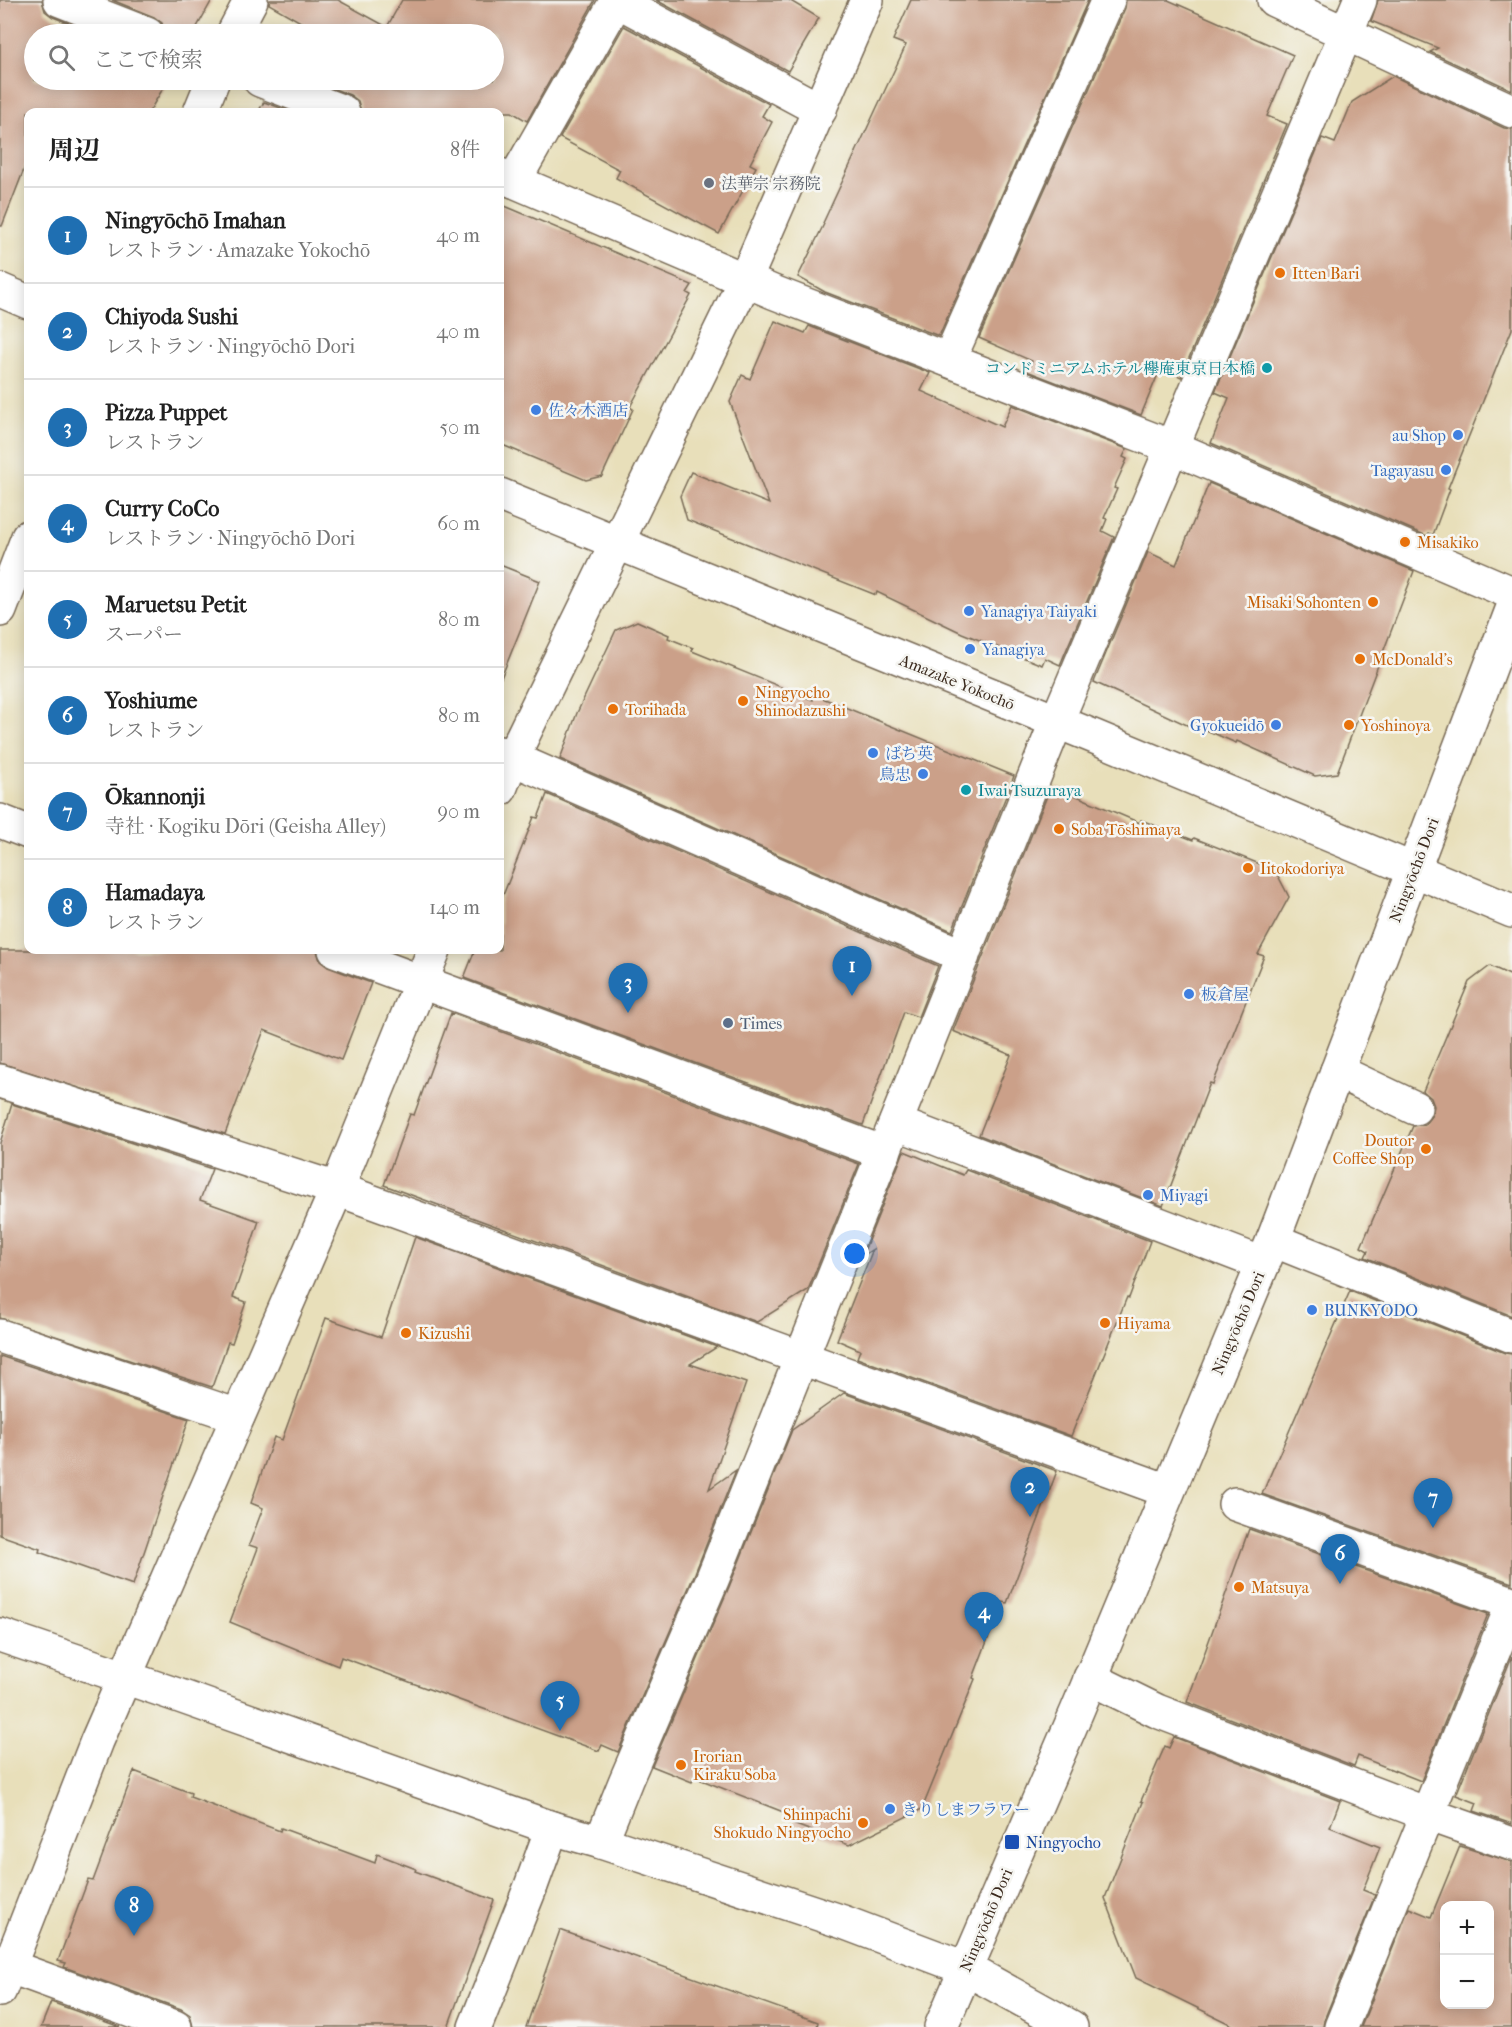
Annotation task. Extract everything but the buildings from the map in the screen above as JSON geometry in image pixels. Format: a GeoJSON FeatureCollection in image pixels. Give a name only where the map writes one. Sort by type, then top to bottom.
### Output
{"type":"FeatureCollection","features":[{"type":"Feature","properties":{"kind":"street"},"geometry":{"type":"LineString","coordinates":[[60,0],[121,24]]}},
{"type":"Feature","properties":{"kind":"street"},"geometry":{"type":"LineString","coordinates":[[238,24],[251,0]]}},
{"type":"Feature","properties":{"kind":"street"},"geometry":{"type":"LineString","coordinates":[[820,110],[616,0],[507,178],[745,280],[1172,447],[1512,593]]}},
{"type":"Feature","properties":{"kind":"street"},"geometry":{"type":"LineString","coordinates":[[867,0],[745,280],[616,543],[506,756],[963,956]]}},
{"type":"Feature","properties":{"kind":"street"},"geometry":{"type":"LineString","coordinates":[[949,360],[1108,0]]}},
{"type":"Feature","properties":{"kind":"street"},"geometry":{"type":"LineString","coordinates":[[1274,0],[1512,111]]}},
{"type":"Feature","properties":{"kind":"street"},"geometry":{"type":"LineString","coordinates":[[601,1842],[712,1580],[802,1359],[1056,723],[1360,0]]}},
{"type":"Feature","properties":{"kind":"street"},"geometry":{"type":"LineString","coordinates":[[202,108],[209,90]]}},
{"type":"Feature","properties":{"kind":"street"},"geometry":{"type":"LineString","coordinates":[[286,90],[333,108]]}},
{"type":"Feature","properties":{"kind":"street"},"geometry":{"type":"LineString","coordinates":[[0,290],[24,300]]}},
{"type":"Feature","properties":{"kind":"street","name":"Amazake Yokochō"},"geometry":{"type":"LineString","coordinates":[[504,497],[1512,911]]}},
{"type":"Feature","properties":{"kind":"street"},"geometry":{"type":"LineString","coordinates":[[0,610],[24,546]]}},
{"type":"Feature","properties":{"kind":"street","name":"Ningyōchō Dori"},"geometry":{"type":"LineString","coordinates":[[941,2027],[1268,1252],[1512,610]]}},
{"type":"Feature","properties":{"kind":"street"},"geometry":{"type":"LineString","coordinates":[[0,822],[24,831]]}},
{"type":"Feature","properties":{"kind":"street"},"geometry":{"type":"LineString","coordinates":[[346,954],[421,982],[890,1138],[1268,1252],[1512,1336]]}},
{"type":"Feature","properties":{"kind":"street"},"geometry":{"type":"LineString","coordinates":[[175,2027],[3,1974],[94,1749],[337,1189],[432,954]]}},
{"type":"Feature","properties":{"kind":"street"},"geometry":{"type":"LineString","coordinates":[[1337,1071],[1415,1108]]}},
{"type":"Feature","properties":{"kind":"street"},"geometry":{"type":"LineString","coordinates":[[0,1081],[337,1189],[1168,1491]]}},
{"type":"Feature","properties":{"kind":"street"},"geometry":{"type":"LineString","coordinates":[[0,1336],[238,1416]]}},
{"type":"Feature","properties":{"kind":"street"},"geometry":{"type":"LineString","coordinates":[[1235,1504],[1512,1605],[1341,2027]]}},
{"type":"Feature","properties":{"kind":"street"},"geometry":{"type":"LineString","coordinates":[[0,1635],[552,1828],[843,1922],[965,1968],[1071,2027]]}},
{"type":"Feature","properties":{"kind":"street"},"geometry":{"type":"LineString","coordinates":[[1090,1678],[1157,1711],[1512,1844]]}},
{"type":"Feature","properties":{"kind":"street"},"geometry":{"type":"LineString","coordinates":[[475,2027],[552,1828]]}},
{"type":"Feature","properties":{"kind":"place","name":"法華宗 宗務院"},"geometry":{"type":"Point","coordinates":[709,183]}},
{"type":"Feature","properties":{"kind":"place","name":"Itten Bari"},"geometry":{"type":"Point","coordinates":[1280,273]}},
{"type":"Feature","properties":{"kind":"place","name":"コンドミニアムホテル欅庵東京日本橋"},"geometry":{"type":"Point","coordinates":[1267,368]}},
{"type":"Feature","properties":{"kind":"place","name":"佐々木酒店"},"geometry":{"type":"Point","coordinates":[536,410]}},
{"type":"Feature","properties":{"kind":"place","name":"au Shop"},"geometry":{"type":"Point","coordinates":[1458,435]}},
{"type":"Feature","properties":{"kind":"place","name":"Tagayasu"},"geometry":{"type":"Point","coordinates":[1446,470]}},
{"type":"Feature","properties":{"kind":"place","name":"Misakiko"},"geometry":{"type":"Point","coordinates":[1405,542]}},
{"type":"Feature","properties":{"kind":"place","name":"Misaki Sohonten"},"geometry":{"type":"Point","coordinates":[1373,602]}},
{"type":"Feature","properties":{"kind":"place","name":"Yanagiya Taiyaki"},"geometry":{"type":"Point","coordinates":[969,611]}},
{"type":"Feature","properties":{"kind":"place","name":"Yanagiya"},"geometry":{"type":"Point","coordinates":[970,649]}},
{"type":"Feature","properties":{"kind":"place","name":"McDonald's"},"geometry":{"type":"Point","coordinates":[1360,659]}},
{"type":"Feature","properties":{"kind":"place","name":"Ningyocho Shinodazushi"},"geometry":{"type":"Point","coordinates":[743,701]}},
{"type":"Feature","properties":{"kind":"place","name":"Torihada"},"geometry":{"type":"Point","coordinates":[613,709]}},
{"type":"Feature","properties":{"kind":"place","name":"Gyokueidō"},"geometry":{"type":"Point","coordinates":[1276,725]}},
{"type":"Feature","properties":{"kind":"place","name":"Yoshinoya"},"geometry":{"type":"Point","coordinates":[1349,725]}},
{"type":"Feature","properties":{"kind":"place","name":"ばち英"},"geometry":{"type":"Point","coordinates":[873,753]}},
{"type":"Feature","properties":{"kind":"place","name":"鳥忠"},"geometry":{"type":"Point","coordinates":[923,774]}},
{"type":"Feature","properties":{"kind":"place","name":"Iwai Tsuzuraya"},"geometry":{"type":"Point","coordinates":[966,790]}},
{"type":"Feature","properties":{"kind":"place","name":"Soba Tōshimaya"},"geometry":{"type":"Point","coordinates":[1059,829]}},
{"type":"Feature","properties":{"kind":"place","name":"Iitokodoriya"},"geometry":{"type":"Point","coordinates":[1248,868]}},
{"type":"Feature","properties":{"kind":"place","name":"板倉屋"},"geometry":{"type":"Point","coordinates":[1189,994]}},
{"type":"Feature","properties":{"kind":"place","name":"Ningyōchō Imahan"},"geometry":{"type":"Point","coordinates":[852,996]}},
{"type":"Feature","properties":{"kind":"place","name":"Pizza Puppet"},"geometry":{"type":"Point","coordinates":[628,1013]}},
{"type":"Feature","properties":{"kind":"place","name":"Times"},"geometry":{"type":"Point","coordinates":[728,1023]}},
{"type":"Feature","properties":{"kind":"place","name":"Doutor Coffee Shop"},"geometry":{"type":"Point","coordinates":[1426,1149]}},
{"type":"Feature","properties":{"kind":"place","name":"Miyagi"},"geometry":{"type":"Point","coordinates":[1148,1195]}},
{"type":"Feature","properties":{"kind":"place","name":"BUNKYODO"},"geometry":{"type":"Point","coordinates":[1312,1310]}},
{"type":"Feature","properties":{"kind":"place","name":"Hiyama"},"geometry":{"type":"Point","coordinates":[1105,1323]}},
{"type":"Feature","properties":{"kind":"place","name":"Kizushi"},"geometry":{"type":"Point","coordinates":[406,1333]}},
{"type":"Feature","properties":{"kind":"place","name":"Chiyoda Sushi"},"geometry":{"type":"Point","coordinates":[1030,1517]}},
{"type":"Feature","properties":{"kind":"place","name":"Ōkannonji"},"geometry":{"type":"Point","coordinates":[1433,1528]}},
{"type":"Feature","properties":{"kind":"place","name":"Yoshiume"},"geometry":{"type":"Point","coordinates":[1340,1584]}},
{"type":"Feature","properties":{"kind":"place","name":"Matsuya"},"geometry":{"type":"Point","coordinates":[1239,1587]}},
{"type":"Feature","properties":{"kind":"place","name":"Curry CoCo"},"geometry":{"type":"Point","coordinates":[984,1642]}},
{"type":"Feature","properties":{"kind":"place","name":"Maruetsu Petit"},"geometry":{"type":"Point","coordinates":[560,1731]}},
{"type":"Feature","properties":{"kind":"place","name":"Irorian Kiraku Soba"},"geometry":{"type":"Point","coordinates":[681,1765]}},
{"type":"Feature","properties":{"kind":"place","name":"きりしまフラワー"},"geometry":{"type":"Point","coordinates":[890,1809]}},
{"type":"Feature","properties":{"kind":"place","name":"Shinpachi Shokudo Ningyocho"},"geometry":{"type":"Point","coordinates":[863,1823]}},
{"type":"Feature","properties":{"kind":"place","name":"Ningyocho"},"geometry":{"type":"Point","coordinates":[1012,1842]}},
{"type":"Feature","properties":{"kind":"place","name":"Hamadaya"},"geometry":{"type":"Point","coordinates":[134,1936]}}]}
